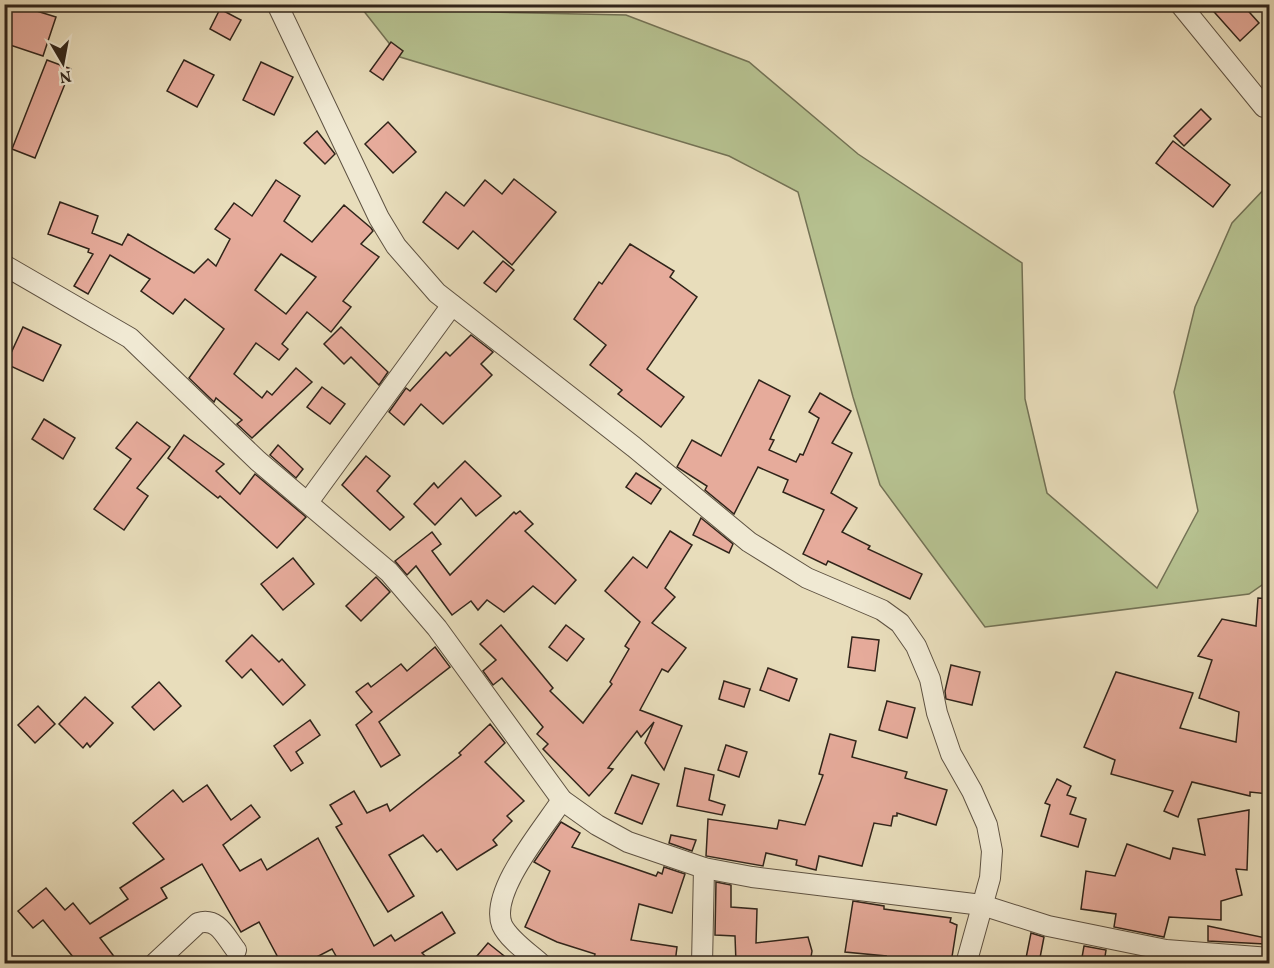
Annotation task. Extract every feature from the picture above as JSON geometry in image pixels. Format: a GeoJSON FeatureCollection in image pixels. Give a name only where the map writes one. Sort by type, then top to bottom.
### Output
{"type":"FeatureCollection","features":[{"type":"Feature","properties":{"kind":"street"},"geometry":{"type":"LineString","coordinates":[[277,4],[379,218],[396,246],[437,293],[617,434],[749,542],[807,578],[882,610],[900,623],[916,646],[930,679],[937,713],[951,754],[972,791],[987,825],[992,850],[991,869],[966,963]]}},
{"type":"Feature","properties":{"kind":"street"},"geometry":{"type":"LineString","coordinates":[[1180,4],[1264,107]]}},
{"type":"Feature","properties":{"kind":"street"},"geometry":{"type":"LineString","coordinates":[[4,265],[130,338],[258,461],[389,572],[423,612],[562,800],[597,825],[628,842],[704,868],[752,877],[982,905],[1048,926],[1156,948],[1269,958]]}},
{"type":"Feature","properties":{"kind":"street"},"geometry":{"type":"LineString","coordinates":[[308,502],[453,306]]}},
{"type":"Feature","properties":{"kind":"street"},"geometry":{"type":"LineString","coordinates":[[542,963],[503,927],[499,915],[501,899],[508,882],[562,800]]}},
{"type":"Feature","properties":{"kind":"street"},"geometry":{"type":"LineString","coordinates":[[702,963],[700,937],[704,868]]}},
{"type":"Feature","properties":{"kind":"street"},"geometry":{"type":"LineString","coordinates":[[154,963],[198,923],[207,920],[213,922],[236,950]]}},
{"type":"Feature","properties":{"kind":"green space"},"geometry":{"type":"Polygon","coordinates":[[[486,4],[491,12],[626,15],[749,62],[858,154],[1022,263],[1025,399],[1047,493],[1157,588],[1198,511],[1174,392],[1195,307],[1232,223],[1269,184],[1269,580],[1249,594],[985,627],[880,485],[853,397],[798,192],[729,156],[400,57],[359,5],[486,4]]]}},
{"type":"Feature","properties":{"kind":"building"},"geometry":{"type":"Polygon","coordinates":[[[14,4],[56,17],[43,56],[4,43],[4,32],[14,4]]]}},
{"type":"Feature","properties":{"kind":"building"},"geometry":{"type":"Polygon","coordinates":[[[1207,4],[1242,4],[1259,23],[1240,41],[1207,4]]]}},
{"type":"Feature","properties":{"kind":"building"},"geometry":{"type":"Polygon","coordinates":[[[220,9],[241,20],[230,40],[210,29],[220,9]]]}},
{"type":"Feature","properties":{"kind":"building"},"geometry":{"type":"Polygon","coordinates":[[[391,42],[403,51],[383,80],[370,71],[391,42]]]}},
{"type":"Feature","properties":{"kind":"building"},"geometry":{"type":"Polygon","coordinates":[[[47,60],[71,69],[35,158],[12,149],[47,60]]]}},
{"type":"Feature","properties":{"kind":"building"},"geometry":{"type":"Polygon","coordinates":[[[184,60],[214,75],[197,107],[167,91],[184,60]]]}},
{"type":"Feature","properties":{"kind":"building"},"geometry":{"type":"Polygon","coordinates":[[[261,62],[293,77],[274,115],[243,100],[261,62]]]}},
{"type":"Feature","properties":{"kind":"building"},"geometry":{"type":"Polygon","coordinates":[[[1201,109],[1211,119],[1184,146],[1174,136],[1201,109]]]}},
{"type":"Feature","properties":{"kind":"building"},"geometry":{"type":"Polygon","coordinates":[[[388,122],[416,152],[393,173],[365,144],[388,122]]]}},
{"type":"Feature","properties":{"kind":"building"},"geometry":{"type":"Polygon","coordinates":[[[317,131],[335,154],[325,164],[304,143],[317,131]]]}},
{"type":"Feature","properties":{"kind":"building"},"geometry":{"type":"Polygon","coordinates":[[[1173,141],[1230,185],[1213,207],[1156,163],[1173,141]]]}},
{"type":"Feature","properties":{"kind":"building"},"geometry":{"type":"Polygon","coordinates":[[[514,179],[556,212],[512,265],[473,231],[458,249],[423,222],[446,192],[464,206],[485,180],[502,194],[514,179]]]}},
{"type":"Feature","properties":{"kind":"building"},"geometry":{"type":"Polygon","coordinates":[[[276,180],[300,196],[284,221],[312,242],[344,205],[371,228],[373,231],[361,244],[379,257],[343,301],[351,307],[331,332],[307,312],[282,344],[288,349],[279,360],[256,343],[234,374],[262,398],[267,391],[272,395],[296,368],[312,382],[252,438],[237,424],[242,420],[216,398],[214,402],[189,378],[224,329],[185,299],[173,314],[141,291],[150,279],[110,255],[88,294],[74,286],[93,254],[88,252],[89,249],[48,234],[60,202],[98,216],[92,233],[122,245],[128,234],[194,273],[208,259],[216,266],[230,239],[215,229],[234,203],[252,216],[276,180]],[[281,254],[255,290],[286,314],[316,277],[281,254]]]}},
{"type":"Feature","properties":{"kind":"building"},"geometry":{"type":"Polygon","coordinates":[[[630,244],[674,271],[670,277],[697,297],[647,369],[684,397],[661,427],[618,394],[622,390],[590,365],[606,345],[574,319],[599,282],[602,284],[630,244]]]}},
{"type":"Feature","properties":{"kind":"building"},"geometry":{"type":"Polygon","coordinates":[[[503,261],[514,270],[496,292],[484,283],[503,261]]]}},
{"type":"Feature","properties":{"kind":"building"},"geometry":{"type":"Polygon","coordinates":[[[23,327],[61,345],[43,381],[6,364],[23,327]]]}},
{"type":"Feature","properties":{"kind":"building"},"geometry":{"type":"Polygon","coordinates":[[[341,327],[388,372],[379,385],[351,357],[344,364],[324,344],[341,327]]]}},
{"type":"Feature","properties":{"kind":"building"},"geometry":{"type":"Polygon","coordinates":[[[471,335],[493,352],[481,364],[492,375],[443,424],[421,404],[404,425],[389,412],[406,388],[410,391],[446,352],[450,356],[471,335]]]}},
{"type":"Feature","properties":{"kind":"building"},"geometry":{"type":"Polygon","coordinates":[[[759,380],[790,396],[770,439],[774,440],[769,450],[796,462],[800,454],[803,455],[819,418],[809,412],[820,393],[851,411],[832,443],[852,453],[831,493],[857,508],[842,532],[870,546],[868,549],[922,574],[910,599],[828,561],[826,565],[803,554],[824,510],[783,492],[788,480],[758,467],[734,514],[705,490],[707,486],[677,467],[692,440],[721,456],[759,380]]]}},
{"type":"Feature","properties":{"kind":"building"},"geometry":{"type":"Polygon","coordinates":[[[322,387],[345,404],[330,424],[307,407],[322,387]]]}},
{"type":"Feature","properties":{"kind":"building"},"geometry":{"type":"Polygon","coordinates":[[[44,419],[75,438],[63,459],[32,439],[44,419]]]}},
{"type":"Feature","properties":{"kind":"building"},"geometry":{"type":"Polygon","coordinates":[[[137,422],[170,447],[137,488],[148,496],[124,530],[94,509],[131,459],[116,448],[137,422]]]}},
{"type":"Feature","properties":{"kind":"building"},"geometry":{"type":"Polygon","coordinates":[[[184,435],[224,464],[216,471],[240,494],[255,474],[306,517],[277,548],[220,496],[218,498],[168,458],[184,435]]]}},
{"type":"Feature","properties":{"kind":"building"},"geometry":{"type":"Polygon","coordinates":[[[278,445],[303,469],[296,478],[270,455],[278,445]]]}},
{"type":"Feature","properties":{"kind":"building"},"geometry":{"type":"Polygon","coordinates":[[[366,456],[390,476],[377,491],[404,517],[390,530],[342,485],[366,456]]]}},
{"type":"Feature","properties":{"kind":"building"},"geometry":{"type":"Polygon","coordinates":[[[465,461],[501,496],[476,516],[461,498],[435,525],[414,504],[434,483],[438,488],[465,461]]]}},
{"type":"Feature","properties":{"kind":"building"},"geometry":{"type":"Polygon","coordinates":[[[636,473],[661,489],[651,504],[626,487],[636,473]]]}},
{"type":"Feature","properties":{"kind":"building"},"geometry":{"type":"Polygon","coordinates":[[[520,511],[533,524],[525,531],[576,580],[555,604],[533,586],[504,612],[487,600],[478,610],[471,601],[452,615],[416,566],[407,575],[395,561],[432,532],[441,544],[432,551],[450,575],[514,512],[516,514],[520,511]]]}},
{"type":"Feature","properties":{"kind":"building"},"geometry":{"type":"Polygon","coordinates":[[[701,518],[733,544],[729,553],[693,535],[701,518]]]}},
{"type":"Feature","properties":{"kind":"building"},"geometry":{"type":"Polygon","coordinates":[[[670,531],[692,545],[665,588],[675,597],[652,623],[686,648],[668,672],[662,669],[640,710],[682,726],[664,770],[645,743],[654,722],[641,737],[637,731],[608,768],[613,769],[589,796],[543,749],[548,744],[537,734],[543,727],[502,678],[493,685],[483,671],[496,660],[480,644],[501,625],[553,688],[550,691],[583,723],[612,684],[610,682],[629,649],[625,646],[640,622],[605,591],[633,557],[647,568],[670,531]]]}},
{"type":"Feature","properties":{"kind":"building"},"geometry":{"type":"Polygon","coordinates":[[[293,558],[314,584],[283,610],[261,584],[293,558]]]}},
{"type":"Feature","properties":{"kind":"building"},"geometry":{"type":"Polygon","coordinates":[[[376,577],[390,592],[361,621],[346,606],[376,577]]]}},
{"type":"Feature","properties":{"kind":"building"},"geometry":{"type":"Polygon","coordinates":[[[1258,598],[1269,599],[1269,794],[1250,792],[1250,796],[1192,782],[1178,817],[1164,811],[1173,791],[1111,774],[1115,760],[1084,747],[1116,672],[1193,693],[1180,728],[1236,742],[1239,712],[1199,698],[1212,660],[1198,656],[1222,619],[1256,626],[1258,598]]]}},
{"type":"Feature","properties":{"kind":"building"},"geometry":{"type":"Polygon","coordinates":[[[566,625],[584,639],[567,661],[549,647],[566,625]]]}},
{"type":"Feature","properties":{"kind":"building"},"geometry":{"type":"Polygon","coordinates":[[[252,635],[279,662],[282,659],[305,685],[283,705],[251,669],[242,678],[226,661],[252,635]]]}},
{"type":"Feature","properties":{"kind":"building"},"geometry":{"type":"Polygon","coordinates":[[[852,637],[879,640],[875,671],[848,667],[852,637]]]}},
{"type":"Feature","properties":{"kind":"building"},"geometry":{"type":"Polygon","coordinates":[[[435,647],[450,667],[379,722],[400,755],[381,767],[356,725],[372,712],[356,692],[368,683],[371,687],[401,664],[407,671],[435,647]]]}},
{"type":"Feature","properties":{"kind":"building"},"geometry":{"type":"Polygon","coordinates":[[[951,665],[980,672],[972,705],[946,699],[945,691],[951,665]]]}},
{"type":"Feature","properties":{"kind":"building"},"geometry":{"type":"Polygon","coordinates":[[[768,668],[797,679],[789,701],[760,690],[768,668]]]}},
{"type":"Feature","properties":{"kind":"building"},"geometry":{"type":"Polygon","coordinates":[[[724,681],[750,689],[744,707],[719,699],[724,681]]]}},
{"type":"Feature","properties":{"kind":"building"},"geometry":{"type":"Polygon","coordinates":[[[159,682],[181,706],[154,730],[132,707],[159,682]]]}},
{"type":"Feature","properties":{"kind":"building"},"geometry":{"type":"Polygon","coordinates":[[[85,697],[113,723],[90,747],[87,743],[83,748],[59,724],[85,697]]]}},
{"type":"Feature","properties":{"kind":"building"},"geometry":{"type":"Polygon","coordinates":[[[887,701],[915,708],[907,738],[879,730],[887,701]]]}},
{"type":"Feature","properties":{"kind":"building"},"geometry":{"type":"Polygon","coordinates":[[[38,706],[55,724],[35,743],[18,725],[38,706]]]}},
{"type":"Feature","properties":{"kind":"building"},"geometry":{"type":"Polygon","coordinates":[[[310,720],[320,735],[296,752],[303,763],[291,771],[274,746],[310,720]]]}},
{"type":"Feature","properties":{"kind":"building"},"geometry":{"type":"Polygon","coordinates":[[[490,724],[505,743],[485,762],[524,801],[507,816],[512,821],[493,840],[497,845],[457,870],[441,849],[437,852],[423,835],[389,855],[414,896],[388,912],[336,827],[342,824],[330,805],[354,791],[367,813],[387,804],[390,811],[461,755],[459,753],[490,724]]]}},
{"type":"Feature","properties":{"kind":"building"},"geometry":{"type":"Polygon","coordinates":[[[830,734],[856,741],[852,757],[907,772],[905,778],[947,790],[936,825],[897,813],[897,816],[893,816],[891,826],[874,823],[862,866],[819,856],[816,870],[796,865],[797,860],[766,853],[763,866],[706,856],[708,819],[777,829],[779,820],[805,825],[823,775],[819,774],[830,734]]]}},
{"type":"Feature","properties":{"kind":"building"},"geometry":{"type":"Polygon","coordinates":[[[726,745],[747,752],[739,777],[718,770],[726,745]]]}},
{"type":"Feature","properties":{"kind":"building"},"geometry":{"type":"Polygon","coordinates":[[[685,768],[714,775],[709,800],[725,805],[722,815],[677,806],[685,768]]]}},
{"type":"Feature","properties":{"kind":"building"},"geometry":{"type":"Polygon","coordinates":[[[632,775],[659,784],[642,824],[615,813],[632,775]]]}},
{"type":"Feature","properties":{"kind":"building"},"geometry":{"type":"Polygon","coordinates":[[[1057,779],[1071,786],[1067,795],[1076,798],[1070,814],[1086,819],[1078,847],[1041,836],[1050,805],[1045,803],[1057,779]]]}},
{"type":"Feature","properties":{"kind":"building"},"geometry":{"type":"Polygon","coordinates":[[[207,785],[231,820],[251,805],[260,817],[223,845],[240,871],[261,859],[267,870],[318,838],[374,946],[391,935],[395,941],[442,912],[455,933],[422,953],[432,963],[366,963],[361,957],[349,963],[340,963],[332,949],[305,963],[281,963],[259,922],[241,932],[202,864],[161,888],[167,898],[100,938],[119,963],[78,963],[43,920],[33,928],[18,911],[46,888],[65,910],[73,903],[90,924],[128,899],[120,888],[164,859],[133,823],[173,790],[183,802],[207,785]]]}},
{"type":"Feature","properties":{"kind":"building"},"geometry":{"type":"Polygon","coordinates":[[[1249,810],[1247,870],[1236,869],[1242,895],[1221,901],[1221,920],[1169,917],[1164,937],[1114,927],[1116,914],[1081,909],[1086,871],[1115,876],[1127,844],[1170,859],[1173,848],[1205,855],[1198,819],[1249,810]]]}},
{"type":"Feature","properties":{"kind":"building"},"geometry":{"type":"Polygon","coordinates":[[[561,822],[580,833],[572,847],[656,876],[658,872],[662,874],[664,867],[685,874],[672,913],[639,904],[631,940],[677,947],[675,963],[593,963],[595,954],[557,942],[525,927],[550,871],[534,862],[561,822]]]}},
{"type":"Feature","properties":{"kind":"building"},"geometry":{"type":"Polygon","coordinates":[[[671,835],[696,840],[692,851],[669,843],[671,835]]]}},
{"type":"Feature","properties":{"kind":"building"},"geometry":{"type":"Polygon","coordinates":[[[716,882],[731,885],[731,907],[757,909],[756,943],[808,937],[812,951],[810,963],[736,963],[735,936],[715,935],[716,882]]]}},
{"type":"Feature","properties":{"kind":"building"},"geometry":{"type":"Polygon","coordinates":[[[853,901],[884,906],[884,909],[951,918],[950,922],[957,925],[951,963],[906,963],[885,959],[886,956],[845,952],[853,901]]]}},
{"type":"Feature","properties":{"kind":"building"},"geometry":{"type":"Polygon","coordinates":[[[1208,926],[1266,938],[1265,944],[1208,941],[1208,926]]]}},
{"type":"Feature","properties":{"kind":"building"},"geometry":{"type":"Polygon","coordinates":[[[1031,933],[1044,937],[1039,963],[1025,963],[1031,933]]]}},
{"type":"Feature","properties":{"kind":"building"},"geometry":{"type":"Polygon","coordinates":[[[488,943],[513,963],[471,963],[488,943]]]}},
{"type":"Feature","properties":{"kind":"building"},"geometry":{"type":"Polygon","coordinates":[[[1084,946],[1106,950],[1104,963],[1081,963],[1084,946]]]}}]}
